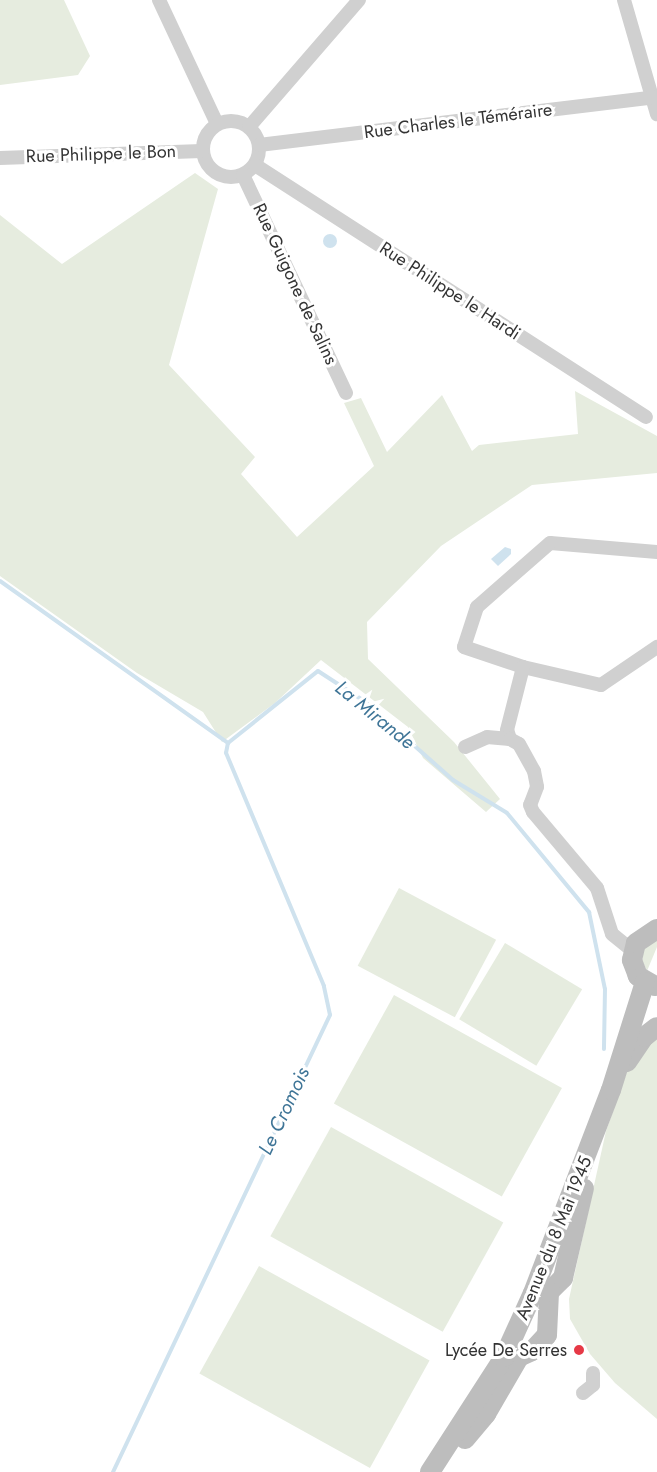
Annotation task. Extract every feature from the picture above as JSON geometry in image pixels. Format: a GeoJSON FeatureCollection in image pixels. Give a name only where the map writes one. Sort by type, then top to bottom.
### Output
{"type":"FeatureCollection","features":[{"type":"Feature","properties":{"kind":"main road"},"geometry":{"type":"LineString","coordinates":[[611,1090],[651,984],[634,969],[633,951],[642,935],[654,930],[657,912]]}},
{"type":"Feature","properties":{"kind":"main road"},"geometry":{"type":"LineString","coordinates":[[611,1090],[634,1049],[657,1027]]}},
{"type":"Feature","properties":{"kind":"main road","name":"Avenue du 8 Mai 1945"},"geometry":{"type":"LineString","coordinates":[[435,1472],[486,1414],[516,1348],[611,1090]]}},
{"type":"Feature","properties":{"kind":"main road"},"geometry":{"type":"LineString","coordinates":[[516,1348],[541,1343],[549,1329],[549,1292],[563,1278],[567,1266],[594,1138]]}},
{"type":"Feature","properties":{"kind":"main road","name":"Avenue du 8 Mai 1945"},"geometry":{"type":"LineString","coordinates":[[430,1472],[516,1348]]}},
{"type":"Feature","properties":{"kind":"street"},"geometry":{"type":"LineString","coordinates":[[159,0],[217,124]]}},
{"type":"Feature","properties":{"kind":"street"},"geometry":{"type":"LineString","coordinates":[[249,127],[359,0]]}},
{"type":"Feature","properties":{"kind":"street"},"geometry":{"type":"LineString","coordinates":[[624,0],[657,114]]}},
{"type":"Feature","properties":{"kind":"street","name":"Rue Charles le Téméraire"},"geometry":{"type":"LineString","coordinates":[[259,145],[653,97]]}},
{"type":"Feature","properties":{"kind":"street"},"geometry":{"type":"LineString","coordinates":[[233,121],[249,127],[259,145],[255,165],[243,175],[217,174],[205,160],[202,151],[206,136],[217,124],[233,121]]}},
{"type":"Feature","properties":{"kind":"street","name":"Rue Philippe le Bon"},"geometry":{"type":"LineString","coordinates":[[0,158],[202,151]]}},
{"type":"Feature","properties":{"kind":"street","name":"Rue Philippe le Hardi"},"geometry":{"type":"LineString","coordinates":[[255,165],[646,417]]}},
{"type":"Feature","properties":{"kind":"street","name":"Rue Guigone de Salins"},"geometry":{"type":"LineString","coordinates":[[243,175],[346,393]]}},
{"type":"Feature","properties":{"kind":"street"},"geometry":{"type":"LineString","coordinates":[[657,552],[550,543],[477,607],[464,647],[523,667],[601,685],[657,647]]}},
{"type":"Feature","properties":{"kind":"street"},"geometry":{"type":"LineString","coordinates":[[523,667],[507,730],[510,739],[529,756],[534,771],[537,787],[530,804],[533,812],[597,888],[612,934],[633,951]]}},
{"type":"Feature","properties":{"kind":"street"},"geometry":{"type":"LineString","coordinates":[[465,747],[487,737],[510,739]]}},
{"type":"Feature","properties":{"kind":"street"},"geometry":{"type":"LineString","coordinates":[[583,1393],[593,1385],[594,1373]]}},
{"type":"Feature","properties":{"kind":"shaded area"},"geometry":{"type":"Polygon","coordinates":[[[0,0],[64,0],[90,56],[78,75],[0,85],[0,0]]]}},
{"type":"Feature","properties":{"kind":"shaded area"},"geometry":{"type":"Polygon","coordinates":[[[195,173],[218,189],[169,365],[255,457],[241,474],[297,537],[374,466],[344,403],[361,398],[387,452],[442,395],[472,451],[479,445],[578,434],[575,391],[657,436],[657,473],[532,485],[441,546],[367,622],[368,659],[454,742],[500,799],[486,812],[423,758],[408,727],[321,660],[275,703],[222,742],[203,712],[137,673],[0,576],[0,215],[62,264],[195,173]]]}},
{"type":"Feature","properties":{"kind":"shaded area"},"geometry":{"type":"Polygon","coordinates":[[[399,888],[496,940],[455,1017],[358,966],[399,888]]]}},
{"type":"Feature","properties":{"kind":"shaded area"},"geometry":{"type":"Polygon","coordinates":[[[657,939],[657,947],[647,971],[642,961],[643,953],[646,944],[657,939]]]}},
{"type":"Feature","properties":{"kind":"shaded area"},"geometry":{"type":"Polygon","coordinates":[[[505,943],[582,989],[536,1066],[459,1019],[505,943]]]}},
{"type":"Feature","properties":{"kind":"shaded area"},"geometry":{"type":"Polygon","coordinates":[[[394,995],[562,1088],[502,1197],[334,1103],[394,995]]]}},
{"type":"Feature","properties":{"kind":"shaded area"},"geometry":{"type":"Polygon","coordinates":[[[657,1031],[657,1419],[615,1383],[590,1354],[570,1319],[569,1299],[606,1131],[629,1066],[657,1031]]]}},
{"type":"Feature","properties":{"kind":"shaded area"},"geometry":{"type":"Polygon","coordinates":[[[331,1127],[503,1223],[443,1332],[270,1236],[331,1127]]]}},
{"type":"Feature","properties":{"kind":"shaded area"},"geometry":{"type":"Polygon","coordinates":[[[259,1266],[430,1361],[370,1468],[199,1374],[259,1266]]]}},
{"type":"Feature","properties":{"kind":"water"},"geometry":{"type":"Polygon","coordinates":[[[330,234],[335,236],[337,241],[335,246],[330,248],[325,246],[323,241],[325,236],[330,234]]]}},
{"type":"Feature","properties":{"kind":"water"},"geometry":{"type":"Polygon","coordinates":[[[505,547],[511,549],[511,554],[498,566],[491,559],[505,547]]]}},
{"type":"Feature","properties":{"kind":"waterway","name":"La Mirande"},"geometry":{"type":"LineString","coordinates":[[0,581],[228,743],[318,671],[364,701],[453,780],[507,813],[589,912],[605,989],[604,1049]]}},
{"type":"Feature","properties":{"kind":"waterway","name":"Le Cromois"},"geometry":{"type":"LineString","coordinates":[[113,1472],[330,1015],[324,986],[226,753],[228,743]]}},
{"type":"Feature","properties":{"kind":"place","name":"Lycée De Serres"},"geometry":{"type":"Point","coordinates":[579,1350]}}]}
